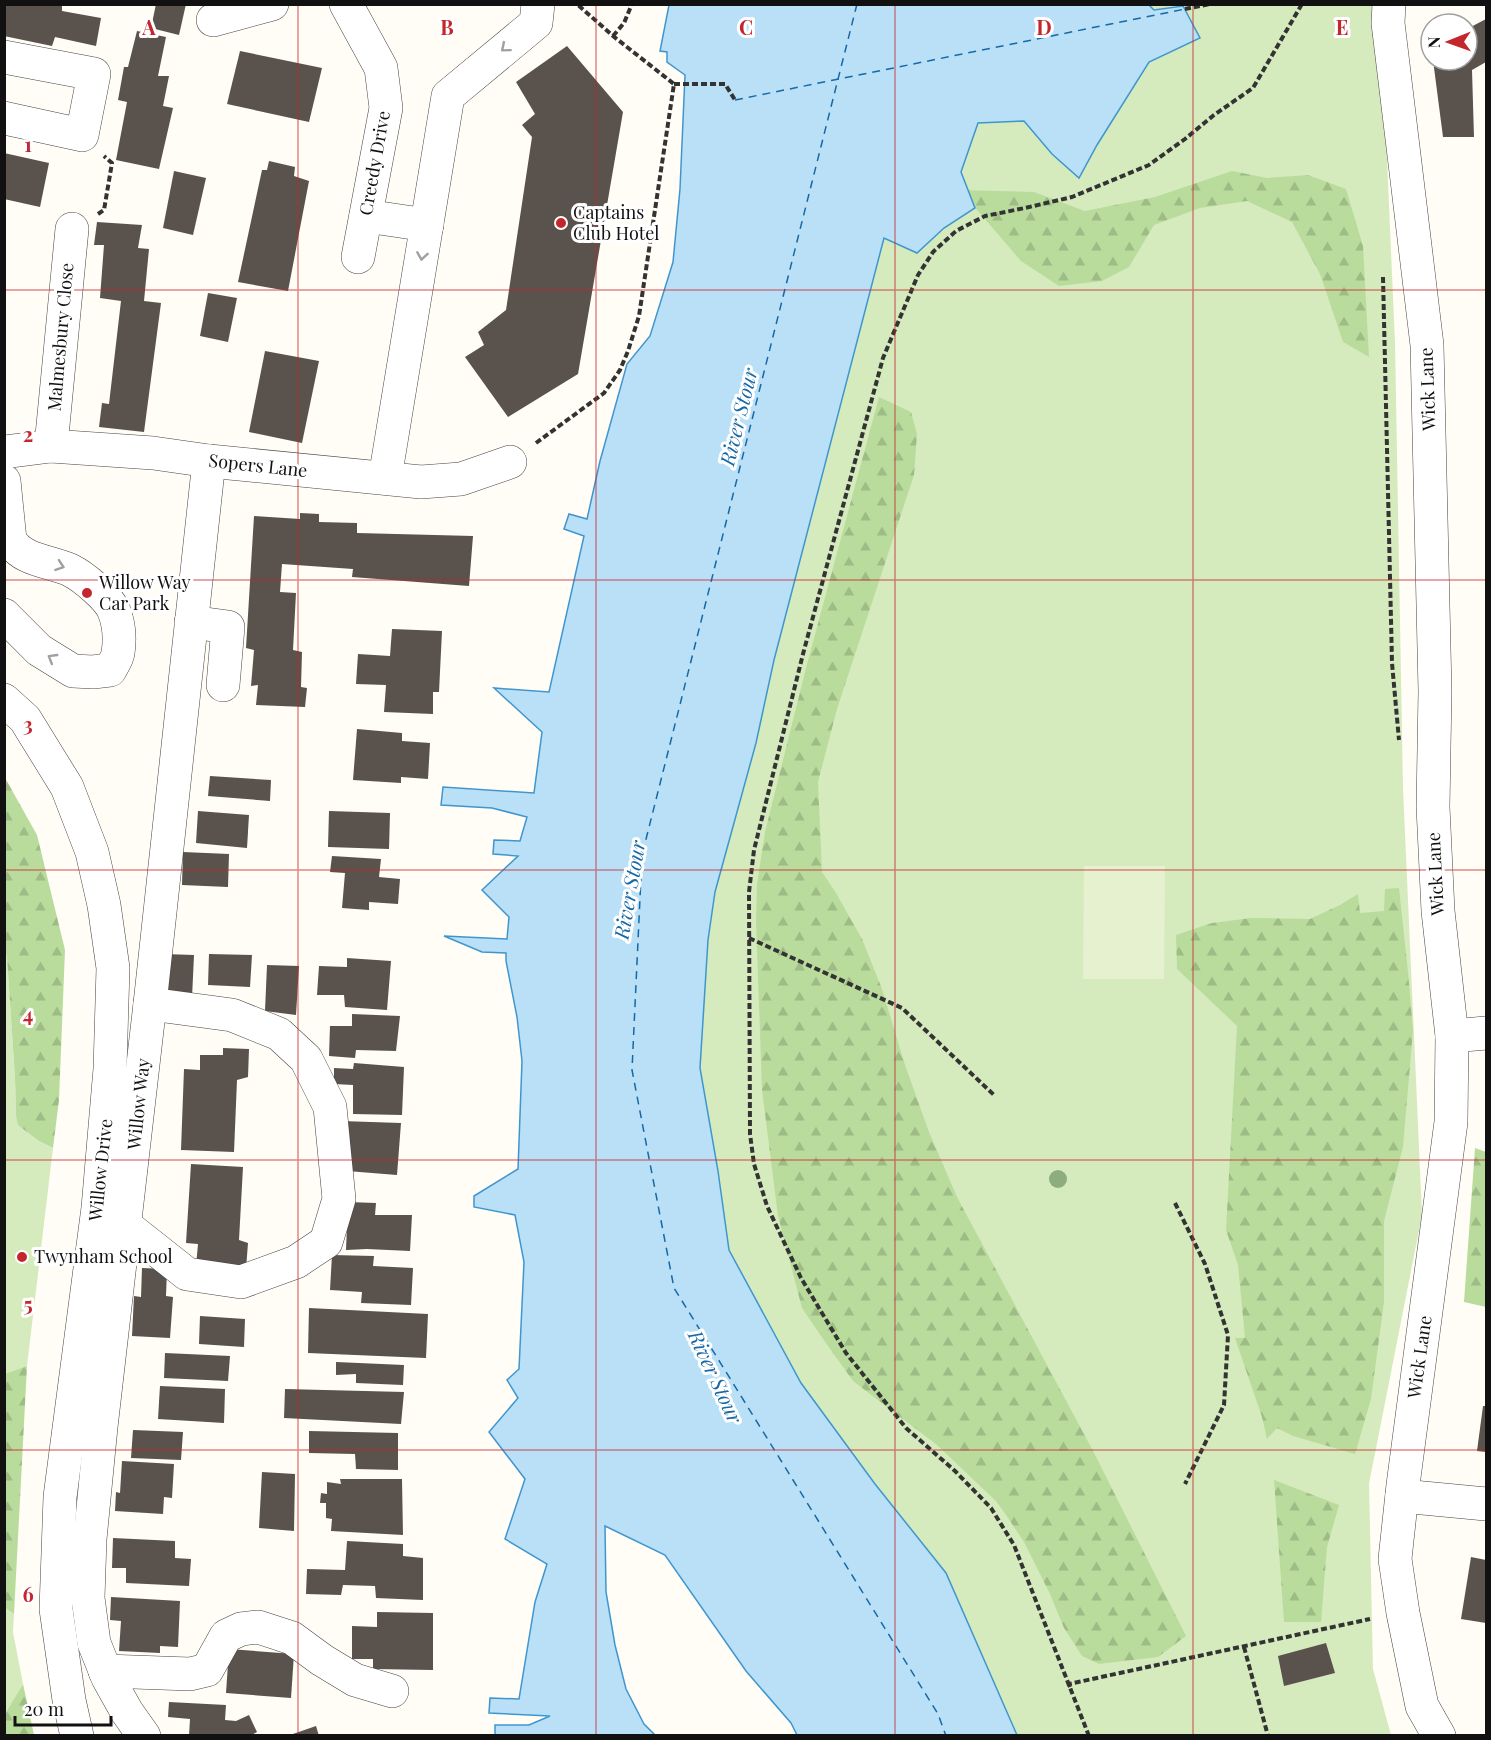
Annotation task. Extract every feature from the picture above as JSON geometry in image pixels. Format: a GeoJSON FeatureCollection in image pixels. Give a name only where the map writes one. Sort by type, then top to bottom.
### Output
{"type":"FeatureCollection","features":[{"type":"Feature","properties":{"kind":"street"},"geometry":{"type":"LineString","coordinates":[[213,21],[272,4]]}},
{"type":"Feature","properties":{"kind":"street","name":"Creedy Drive"},"geometry":{"type":"LineString","coordinates":[[346,4],[381,68],[386,108],[358,257]]}},
{"type":"Feature","properties":{"kind":"street"},"geometry":{"type":"LineString","coordinates":[[385,478],[448,96],[536,23],[538,4]]}},
{"type":"Feature","properties":{"kind":"street","name":"Wick Lane"},"geometry":{"type":"LineString","coordinates":[[1389,4],[1388,23],[1427,345],[1435,691],[1433,807],[1438,911],[1452,1036],[1451,1122],[1395,1559],[1403,1613],[1422,1706],[1439,1736]]}},
{"type":"Feature","properties":{"kind":"street"},"geometry":{"type":"LineString","coordinates":[[4,57],[93,74],[82,135],[4,118]]}},
{"type":"Feature","properties":{"kind":"street"},"geometry":{"type":"LineString","coordinates":[[366,216],[427,225]]}},
{"type":"Feature","properties":{"kind":"street","name":"Malmesbury Close"},"geometry":{"type":"LineString","coordinates":[[51,446],[72,229]]}},
{"type":"Feature","properties":{"kind":"street","name":"Sopers Lane"},"geometry":{"type":"LineString","coordinates":[[4,452],[51,446],[153,453],[209,461],[421,482],[460,478],[510,462]]}},
{"type":"Feature","properties":{"kind":"street","name":"Willow Way"},"geometry":{"type":"LineString","coordinates":[[144,1736],[127,1712],[105,1671],[94,1643],[88,1598],[90,1539],[209,461]]}},
{"type":"Feature","properties":{"kind":"street"},"geometry":{"type":"LineString","coordinates":[[4,481],[7,543],[20,553],[70,570],[89,581],[114,610],[119,634],[118,655],[110,670],[73,671],[39,650],[4,615]]}},
{"type":"Feature","properties":{"kind":"street"},"geometry":{"type":"LineString","coordinates":[[191,622],[228,627],[223,685]]}},
{"type":"Feature","properties":{"kind":"street","name":"Willow Drive"},"geometry":{"type":"LineString","coordinates":[[4,700],[25,719],[67,787],[92,852],[104,905],[113,968],[110,1069],[98,1208],[60,1497],[56,1609],[69,1700],[77,1736]]}},
{"type":"Feature","properties":{"kind":"street"},"geometry":{"type":"LineString","coordinates":[[125,1225],[187,1274],[241,1282],[296,1262],[326,1242],[339,1199],[330,1107],[306,1059],[279,1034],[232,1015],[150,1004]]}},
{"type":"Feature","properties":{"kind":"street"},"geometry":{"type":"LineString","coordinates":[[1452,1036],[1486,1033]]}},
{"type":"Feature","properties":{"kind":"street"},"geometry":{"type":"LineString","coordinates":[[1402,1496],[1486,1504]]}},
{"type":"Feature","properties":{"kind":"street"},"geometry":{"type":"LineString","coordinates":[[105,1671],[190,1674],[207,1670],[226,1636],[241,1629],[258,1627],[292,1638],[355,1680],[392,1691]]}},
{"type":"Feature","properties":{"kind":"path"},"geometry":{"type":"LineString","coordinates":[[577,4],[674,84],[725,84],[735,100]]}},
{"type":"Feature","properties":{"kind":"path"},"geometry":{"type":"LineString","coordinates":[[613,36],[624,23],[632,4]]}},
{"type":"Feature","properties":{"kind":"path"},"geometry":{"type":"LineString","coordinates":[[1185,9],[1210,4]]}},
{"type":"Feature","properties":{"kind":"path"},"geometry":{"type":"LineString","coordinates":[[1089,1736],[1014,1545],[991,1508],[955,1471],[906,1428],[846,1353],[801,1278],[767,1206],[754,1164],[750,1134],[749,892],[754,850],[803,654],[883,358],[918,275],[933,252],[956,231],[985,216],[1072,197],[1149,165],[1158,159],[1253,88],[1302,4]]}},
{"type":"Feature","properties":{"kind":"path"},"geometry":{"type":"LineString","coordinates":[[510,462],[603,393],[620,370],[639,316],[674,84]]}},
{"type":"Feature","properties":{"kind":"path"},"geometry":{"type":"LineString","coordinates":[[72,229],[104,210],[111,163],[82,135]]}},
{"type":"Feature","properties":{"kind":"path"},"geometry":{"type":"LineString","coordinates":[[1383,272],[1392,663],[1399,743]]}},
{"type":"Feature","properties":{"kind":"path"},"geometry":{"type":"LineString","coordinates":[[749,938],[902,1008],[994,1095]]}},
{"type":"Feature","properties":{"kind":"path"},"geometry":{"type":"LineString","coordinates":[[1175,1203],[1205,1264],[1228,1335],[1224,1405],[1185,1484]]}},
{"type":"Feature","properties":{"kind":"path"},"geometry":{"type":"LineString","coordinates":[[1069,1684],[1374,1618]]}},
{"type":"Feature","properties":{"kind":"path"},"geometry":{"type":"LineString","coordinates":[[1245,1647],[1268,1736]]}},
{"type":"Feature","properties":{"kind":"green space"},"geometry":{"type":"Polygon","coordinates":[[[1149,5],[1375,5],[1379,83],[1386,136],[1395,343],[1403,788],[1422,1215],[1369,1484],[1373,1669],[1391,1735],[1017,1735],[946,1573],[875,1484],[801,1383],[729,1250],[700,1068],[708,940],[715,892],[756,743],[774,660],[884,238],[917,253],[944,228],[975,208],[961,172],[978,123],[1024,121],[1052,154],[1079,178],[1149,62],[1200,38],[1183,6],[1153,10],[1149,5]]]}},
{"type":"Feature","properties":{"kind":"green space"},"geometry":{"type":"Polygon","coordinates":[[[1232,171],[1267,178],[1308,175],[1346,189],[1363,246],[1369,357],[1343,342],[1320,274],[1292,222],[1247,201],[1200,208],[1154,225],[1129,267],[1102,281],[1059,286],[1021,261],[960,190],[1034,192],[1085,211],[1155,197],[1232,171]]]}},
{"type":"Feature","properties":{"kind":"green space"},"geometry":{"type":"Polygon","coordinates":[[[879,397],[911,412],[917,434],[914,475],[837,709],[818,782],[822,872],[862,939],[882,989],[905,1065],[929,1132],[957,1197],[1092,1449],[1186,1636],[1158,1657],[1099,1664],[1082,1656],[1064,1628],[1024,1542],[998,1503],[937,1445],[853,1381],[821,1336],[802,1308],[778,1216],[762,1090],[756,921],[757,884],[765,832],[806,668],[879,397]]]}},
{"type":"Feature","properties":{"kind":"green space"},"geometry":{"type":"Polygon","coordinates":[[[4,776],[37,835],[65,950],[59,1100],[53,1148],[39,1141],[18,1125],[16,1116],[7,958],[4,944],[4,776]]]}},
{"type":"Feature","properties":{"kind":"green space"},"geometry":{"type":"Polygon","coordinates":[[[1084,866],[1165,866],[1164,979],[1083,979],[1084,866]]]}},
{"type":"Feature","properties":{"kind":"green space"},"geometry":{"type":"Polygon","coordinates":[[[1399,888],[1413,1030],[1403,1147],[1384,1221],[1384,1302],[1371,1399],[1355,1454],[1293,1436],[1277,1428],[1267,1439],[1262,1417],[1235,1338],[1245,1338],[1238,1265],[1226,1230],[1237,1026],[1177,969],[1176,935],[1212,923],[1251,918],[1310,919],[1358,894],[1360,913],[1384,911],[1385,889],[1399,888]]]}},
{"type":"Feature","properties":{"kind":"green space"},"geometry":{"type":"Polygon","coordinates":[[[4,944],[7,958],[16,1117],[39,1141],[53,1148],[27,1366],[5,1376],[4,944]]]}},
{"type":"Feature","properties":{"kind":"green space"},"geometry":{"type":"Polygon","coordinates":[[[1475,1148],[1486,1152],[1486,1307],[1464,1302],[1475,1148]]]}},
{"type":"Feature","properties":{"kind":"green space"},"geometry":{"type":"Polygon","coordinates":[[[27,1366],[14,1614],[4,1607],[4,1376],[27,1366]]]}},
{"type":"Feature","properties":{"kind":"green space"},"geometry":{"type":"Polygon","coordinates":[[[1274,1480],[1339,1505],[1327,1547],[1321,1622],[1284,1622],[1274,1480]]]}},
{"type":"Feature","properties":{"kind":"green space"},"geometry":{"type":"Polygon","coordinates":[[[5,1607],[14,1614],[13,1632],[23,1684],[6,1712],[5,1724],[5,1607]]]}},
{"type":"Feature","properties":{"kind":"green space"},"geometry":{"type":"Polygon","coordinates":[[[23,1684],[34,1735],[5,1735],[6,1712],[23,1684]]]}},
{"type":"Feature","properties":{"kind":"water","name":"River Stour"},"geometry":{"type":"Polygon","coordinates":[[[669,5],[1149,5],[1154,10],[1183,6],[1200,38],[1149,62],[1079,178],[1052,154],[1024,121],[978,123],[961,172],[975,208],[944,228],[917,253],[884,238],[774,660],[756,743],[715,892],[708,940],[700,1068],[729,1250],[801,1383],[875,1484],[946,1573],[1017,1735],[797,1735],[791,1723],[746,1671],[665,1555],[605,1526],[606,1592],[615,1645],[626,1689],[644,1724],[655,1735],[495,1735],[495,1725],[529,1725],[550,1716],[489,1713],[490,1698],[519,1699],[535,1602],[547,1564],[505,1539],[525,1479],[489,1432],[518,1398],[507,1380],[519,1369],[524,1262],[515,1215],[474,1207],[474,1196],[518,1169],[522,1061],[506,953],[482,952],[444,936],[507,939],[509,917],[482,890],[518,856],[493,854],[494,840],[520,841],[527,817],[492,808],[441,805],[443,787],[534,793],[542,732],[494,688],[549,692],[584,536],[564,529],[569,514],[587,519],[600,461],[627,364],[650,336],[673,262],[680,189],[685,75],[667,62],[667,52],[660,51],[669,5]]]}},
{"type":"Feature","properties":{"kind":"building"},"geometry":{"type":"Polygon","coordinates":[[[4,4],[62,4],[62,11],[101,18],[96,46],[55,37],[52,46],[4,36],[4,4]]]}},
{"type":"Feature","properties":{"kind":"building"},"geometry":{"type":"Polygon","coordinates":[[[156,4],[186,4],[179,35],[151,28],[156,4]]]}},
{"type":"Feature","properties":{"kind":"building"},"geometry":{"type":"Polygon","coordinates":[[[1486,19],[1486,62],[1479,66],[1479,23],[1486,19]]]}},
{"type":"Feature","properties":{"kind":"building"},"geometry":{"type":"Polygon","coordinates":[[[137,31],[166,37],[158,76],[169,76],[163,106],[173,108],[159,169],[116,160],[127,102],[118,100],[124,67],[128,67],[137,31]]]}},
{"type":"Feature","properties":{"kind":"building","name":"Captains Club Hotel"},"geometry":{"type":"Polygon","coordinates":[[[567,46],[623,112],[578,374],[508,417],[465,357],[484,345],[478,332],[506,310],[532,137],[522,125],[535,114],[516,82],[567,46]]]}},
{"type":"Feature","properties":{"kind":"building"},"geometry":{"type":"Polygon","coordinates":[[[240,51],[322,68],[309,122],[227,104],[240,51]]]}},
{"type":"Feature","properties":{"kind":"building"},"geometry":{"type":"Polygon","coordinates":[[[1435,72],[1472,72],[1474,137],[1443,137],[1435,72]]]}},
{"type":"Feature","properties":{"kind":"building"},"geometry":{"type":"Polygon","coordinates":[[[4,153],[49,163],[40,207],[4,199],[4,153]]]}},
{"type":"Feature","properties":{"kind":"building"},"geometry":{"type":"Polygon","coordinates":[[[269,161],[295,167],[294,176],[309,181],[288,291],[238,282],[262,170],[267,170],[269,161]]]}},
{"type":"Feature","properties":{"kind":"building"},"geometry":{"type":"Polygon","coordinates":[[[174,171],[206,178],[193,235],[163,228],[174,171]]]}},
{"type":"Feature","properties":{"kind":"building"},"geometry":{"type":"Polygon","coordinates":[[[97,222],[142,225],[138,248],[149,249],[144,301],[161,303],[144,432],[99,427],[102,403],[109,404],[121,301],[100,298],[104,245],[94,245],[97,222]]]}},
{"type":"Feature","properties":{"kind":"building"},"geometry":{"type":"Polygon","coordinates":[[[208,293],[237,298],[228,342],[200,336],[208,293]]]}},
{"type":"Feature","properties":{"kind":"building"},"geometry":{"type":"Polygon","coordinates":[[[265,351],[319,361],[302,443],[249,432],[265,351]]]}},
{"type":"Feature","properties":{"kind":"building"},"geometry":{"type":"Polygon","coordinates":[[[300,513],[319,514],[319,522],[357,523],[357,533],[473,536],[469,586],[352,577],[353,569],[282,564],[280,592],[296,593],[293,650],[302,652],[301,687],[307,688],[305,707],[256,705],[258,685],[251,686],[254,650],[246,648],[254,516],[300,519],[300,513]]]}},
{"type":"Feature","properties":{"kind":"building"},"geometry":{"type":"Polygon","coordinates":[[[392,629],[442,631],[439,692],[433,692],[433,714],[384,712],[386,685],[356,684],[358,654],[390,656],[392,629]]]}},
{"type":"Feature","properties":{"kind":"building"},"geometry":{"type":"Polygon","coordinates":[[[357,729],[402,733],[402,741],[430,743],[428,779],[401,777],[401,783],[353,780],[357,729]]]}},
{"type":"Feature","properties":{"kind":"building"},"geometry":{"type":"Polygon","coordinates":[[[210,776],[271,780],[270,801],[208,796],[210,776]]]}},
{"type":"Feature","properties":{"kind":"building"},"geometry":{"type":"Polygon","coordinates":[[[198,811],[249,815],[247,848],[196,843],[198,811]]]}},
{"type":"Feature","properties":{"kind":"building"},"geometry":{"type":"Polygon","coordinates":[[[329,811],[390,813],[389,849],[328,847],[329,811]]]}},
{"type":"Feature","properties":{"kind":"building"},"geometry":{"type":"Polygon","coordinates":[[[183,852],[229,854],[228,887],[182,885],[183,852]]]}},
{"type":"Feature","properties":{"kind":"building"},"geometry":{"type":"Polygon","coordinates":[[[332,856],[381,859],[379,877],[400,879],[398,904],[369,902],[369,910],[342,908],[345,873],[330,872],[332,856]]]}},
{"type":"Feature","properties":{"kind":"building"},"geometry":{"type":"Polygon","coordinates":[[[164,954],[194,955],[192,998],[162,995],[164,954]]]}},
{"type":"Feature","properties":{"kind":"building"},"geometry":{"type":"Polygon","coordinates":[[[209,954],[252,955],[250,987],[208,985],[209,954]]]}},
{"type":"Feature","properties":{"kind":"building"},"geometry":{"type":"Polygon","coordinates":[[[347,958],[391,961],[387,1010],[345,1007],[344,995],[317,995],[319,966],[347,967],[347,958]]]}},
{"type":"Feature","properties":{"kind":"building"},"geometry":{"type":"Polygon","coordinates":[[[267,965],[299,966],[296,1015],[265,1011],[267,965]]]}},
{"type":"Feature","properties":{"kind":"building"},"geometry":{"type":"Polygon","coordinates":[[[352,1014],[400,1016],[396,1051],[356,1050],[355,1058],[329,1056],[330,1026],[352,1026],[352,1014]]]}},
{"type":"Feature","properties":{"kind":"building"},"geometry":{"type":"Polygon","coordinates":[[[223,1048],[249,1049],[248,1077],[237,1080],[234,1152],[181,1150],[184,1069],[200,1070],[200,1055],[223,1055],[223,1048]]]}},
{"type":"Feature","properties":{"kind":"building"},"geometry":{"type":"Polygon","coordinates":[[[354,1063],[404,1067],[402,1115],[353,1114],[353,1085],[334,1084],[334,1068],[353,1069],[354,1063]]]}},
{"type":"Feature","properties":{"kind":"building"},"geometry":{"type":"Polygon","coordinates":[[[341,1121],[401,1123],[397,1175],[347,1171],[341,1121]]]}},
{"type":"Feature","properties":{"kind":"building"},"geometry":{"type":"Polygon","coordinates":[[[191,1164],[243,1167],[239,1240],[248,1243],[246,1269],[196,1266],[198,1244],[186,1243],[191,1164]]]}},
{"type":"Feature","properties":{"kind":"building"},"geometry":{"type":"Polygon","coordinates":[[[348,1202],[376,1203],[375,1215],[412,1215],[410,1251],[346,1250],[348,1202]]]}},
{"type":"Feature","properties":{"kind":"building"},"geometry":{"type":"Polygon","coordinates":[[[332,1255],[374,1256],[373,1266],[413,1268],[411,1305],[361,1303],[362,1292],[330,1290],[332,1255]]]}},
{"type":"Feature","properties":{"kind":"building"},"geometry":{"type":"Polygon","coordinates":[[[142,1268],[167,1269],[166,1296],[173,1297],[170,1338],[132,1336],[134,1296],[141,1297],[142,1268]]]}},
{"type":"Feature","properties":{"kind":"building"},"geometry":{"type":"Polygon","coordinates":[[[309,1308],[428,1314],[426,1358],[308,1353],[309,1308]]]}},
{"type":"Feature","properties":{"kind":"building"},"geometry":{"type":"Polygon","coordinates":[[[200,1316],[245,1319],[244,1347],[199,1344],[200,1316]]]}},
{"type":"Feature","properties":{"kind":"building"},"geometry":{"type":"Polygon","coordinates":[[[165,1353],[230,1356],[228,1381],[164,1378],[165,1353]]]}},
{"type":"Feature","properties":{"kind":"building"},"geometry":{"type":"Polygon","coordinates":[[[336,1362],[404,1365],[403,1385],[356,1383],[356,1374],[336,1375],[336,1362]]]}},
{"type":"Feature","properties":{"kind":"building"},"geometry":{"type":"Polygon","coordinates":[[[160,1386],[225,1389],[224,1423],[158,1419],[160,1386]]]}},
{"type":"Feature","properties":{"kind":"building"},"geometry":{"type":"Polygon","coordinates":[[[285,1389],[404,1392],[401,1424],[284,1418],[285,1389]]]}},
{"type":"Feature","properties":{"kind":"building"},"geometry":{"type":"Polygon","coordinates":[[[1483,1406],[1486,1406],[1486,1452],[1477,1451],[1483,1406]]]}},
{"type":"Feature","properties":{"kind":"building"},"geometry":{"type":"Polygon","coordinates":[[[133,1430],[183,1432],[181,1460],[131,1458],[133,1430]]]}},
{"type":"Feature","properties":{"kind":"building"},"geometry":{"type":"Polygon","coordinates":[[[309,1431],[398,1433],[398,1470],[356,1469],[355,1454],[309,1453],[309,1431]]]}},
{"type":"Feature","properties":{"kind":"building"},"geometry":{"type":"Polygon","coordinates":[[[122,1461],[174,1464],[172,1498],[164,1497],[163,1514],[115,1511],[116,1492],[120,1493],[122,1461]]]}},
{"type":"Feature","properties":{"kind":"building"},"geometry":{"type":"Polygon","coordinates":[[[262,1472],[295,1474],[294,1531],[259,1528],[262,1472]]]}},
{"type":"Feature","properties":{"kind":"building"},"geometry":{"type":"Polygon","coordinates":[[[340,1479],[402,1479],[403,1535],[331,1531],[332,1519],[326,1518],[326,1503],[320,1503],[321,1493],[327,1494],[327,1482],[341,1484],[340,1479]]]}},
{"type":"Feature","properties":{"kind":"building"},"geometry":{"type":"Polygon","coordinates":[[[113,1538],[175,1541],[175,1558],[191,1559],[189,1586],[126,1583],[126,1568],[112,1568],[113,1538]]]}},
{"type":"Feature","properties":{"kind":"building"},"geometry":{"type":"Polygon","coordinates":[[[347,1541],[403,1544],[403,1556],[423,1558],[423,1600],[376,1598],[375,1586],[343,1585],[341,1595],[306,1594],[307,1569],[345,1570],[347,1541]]]}},
{"type":"Feature","properties":{"kind":"building"},"geometry":{"type":"Polygon","coordinates":[[[1471,1557],[1486,1560],[1486,1623],[1461,1619],[1471,1557]]]}},
{"type":"Feature","properties":{"kind":"building"},"geometry":{"type":"Polygon","coordinates":[[[111,1597],[180,1601],[178,1647],[160,1646],[160,1653],[119,1651],[121,1621],[110,1620],[111,1597]]]}},
{"type":"Feature","properties":{"kind":"building"},"geometry":{"type":"Polygon","coordinates":[[[377,1612],[433,1613],[433,1670],[373,1669],[373,1659],[352,1659],[352,1626],[377,1627],[377,1612]]]}},
{"type":"Feature","properties":{"kind":"building"},"geometry":{"type":"Polygon","coordinates":[[[1326,1643],[1335,1673],[1284,1686],[1278,1656],[1326,1643]]]}},
{"type":"Feature","properties":{"kind":"building"},"geometry":{"type":"Polygon","coordinates":[[[229,1649],[294,1654],[291,1698],[226,1693],[229,1649]]]}},
{"type":"Feature","properties":{"kind":"building"},"geometry":{"type":"Polygon","coordinates":[[[169,1702],[226,1705],[225,1720],[236,1721],[249,1715],[257,1732],[250,1736],[189,1736],[190,1719],[168,1717],[169,1702]]]}},
{"type":"Feature","properties":{"kind":"building"},"geometry":{"type":"Polygon","coordinates":[[[316,1726],[319,1736],[290,1736],[290,1735],[316,1726]]]}},
{"type":"Feature","properties":{"kind":"ferry route"},"geometry":{"type":"LineString","coordinates":[[857,4],[642,855],[632,1070],[674,1288],[938,1714],[946,1736]]}},
{"type":"Feature","properties":{"kind":"ferry route"},"geometry":{"type":"LineString","coordinates":[[735,100],[1185,9]]}},
{"type":"Feature","properties":{"kind":"place","name":"Captains Club Hotel"},"geometry":{"type":"Point","coordinates":[561,223]}},
{"type":"Feature","properties":{"kind":"place","name":"Willow Way Car Park"},"geometry":{"type":"Point","coordinates":[87,593]}},
{"type":"Feature","properties":{"kind":"place","name":"Twynham School"},"geometry":{"type":"Point","coordinates":[22,1257]}}]}
